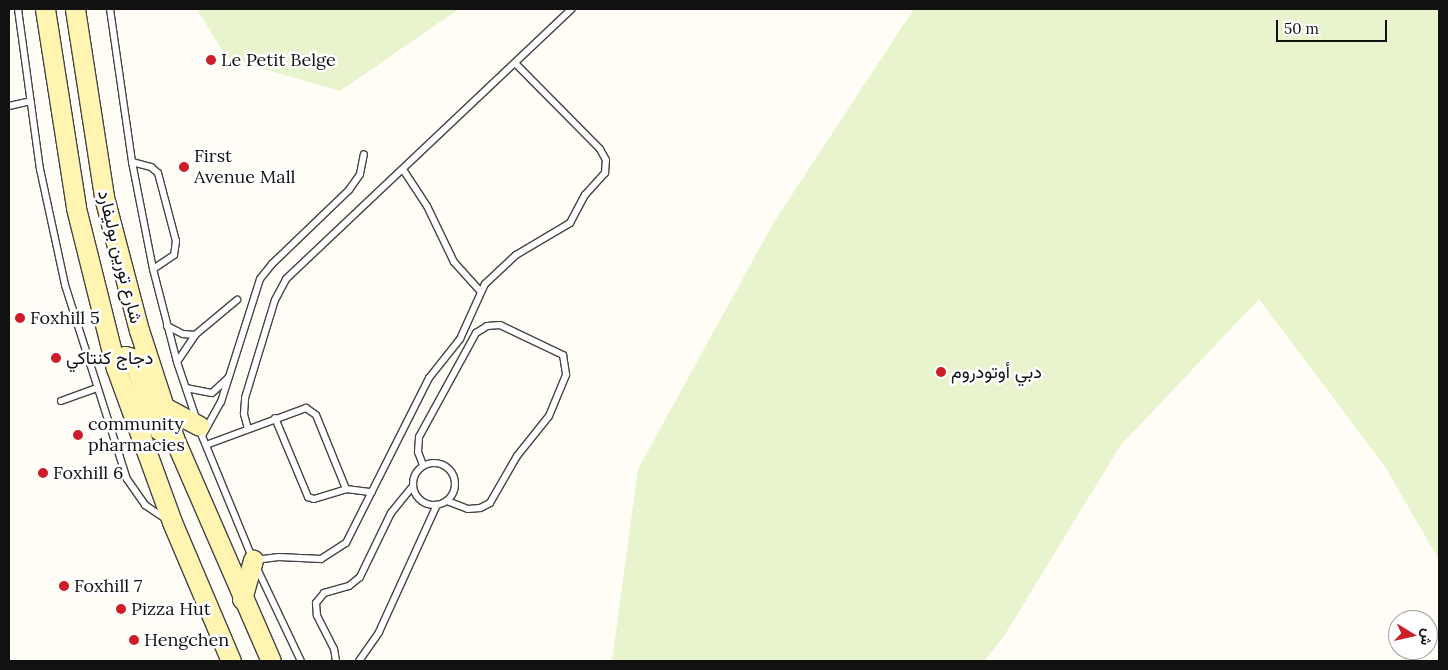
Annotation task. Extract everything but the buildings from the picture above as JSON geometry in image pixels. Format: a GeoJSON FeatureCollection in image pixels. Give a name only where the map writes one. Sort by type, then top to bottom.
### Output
{"type":"FeatureCollection","features":[{"type":"Feature","properties":{"kind":"main road","name":"شارع تورين بوليفارد"},"geometry":{"type":"LineString","coordinates":[[45,9],[76,208],[116,368],[222,652],[231,661]]}},
{"type":"Feature","properties":{"kind":"main road","name":"شارع تورين بوليفارد"},"geometry":{"type":"LineString","coordinates":[[76,9],[97,158],[113,237],[174,438],[242,599],[271,661]]}},
{"type":"Feature","properties":{"kind":"main road"},"geometry":{"type":"LineString","coordinates":[[116,368],[124,356],[133,358],[154,422],[159,430],[174,438]]}},
{"type":"Feature","properties":{"kind":"main road"},"geometry":{"type":"LineString","coordinates":[[164,407],[200,431]]}},
{"type":"Feature","properties":{"kind":"main road"},"geometry":{"type":"LineString","coordinates":[[242,599],[253,560]]}},
{"type":"Feature","properties":{"kind":"lane"},"geometry":{"type":"LineString","coordinates":[[18,9],[30,101],[65,285],[96,388],[132,489],[149,508],[172,522]]}},
{"type":"Feature","properties":{"kind":"lane"},"geometry":{"type":"LineString","coordinates":[[110,9],[132,162],[153,269],[177,362],[200,431],[253,560],[301,661]]}},
{"type":"Feature","properties":{"kind":"lane"},"geometry":{"type":"LineString","coordinates":[[248,429],[244,414],[245,398],[280,289],[294,271],[404,171],[572,9]]}},
{"type":"Feature","properties":{"kind":"lane"},"geometry":{"type":"LineString","coordinates":[[253,560],[279,557],[320,559],[331,555],[351,534],[434,371],[460,339],[480,291],[490,278],[516,255],[570,223],[585,195],[602,177],[606,167],[600,149],[516,64]]}},
{"type":"Feature","properties":{"kind":"lane"},"geometry":{"type":"LineString","coordinates":[[9,106],[30,101]]}},
{"type":"Feature","properties":{"kind":"lane"},"geometry":{"type":"LineString","coordinates":[[200,431],[218,408],[265,271],[349,190],[360,174],[364,154]]}},
{"type":"Feature","properties":{"kind":"lane"},"geometry":{"type":"LineString","coordinates":[[132,162],[152,167],[158,172],[176,241],[174,255],[153,269]]}},
{"type":"Feature","properties":{"kind":"lane"},"geometry":{"type":"LineString","coordinates":[[404,171],[427,206],[454,262],[480,291]]}},
{"type":"Feature","properties":{"kind":"lane"},"geometry":{"type":"LineString","coordinates":[[177,362],[195,335],[237,300]]}},
{"type":"Feature","properties":{"kind":"lane"},"geometry":{"type":"LineString","coordinates":[[423,465],[418,452],[419,437],[476,333],[487,326],[500,325],[563,355],[566,375],[549,416],[507,470],[490,503],[474,510],[447,501]]}},
{"type":"Feature","properties":{"kind":"lane"},"geometry":{"type":"LineString","coordinates":[[167,326],[178,332],[195,335]]}},
{"type":"Feature","properties":{"kind":"lane"},"geometry":{"type":"LineString","coordinates":[[186,388],[212,393],[229,377]]}},
{"type":"Feature","properties":{"kind":"lane"},"geometry":{"type":"LineString","coordinates":[[61,401],[96,388]]}},
{"type":"Feature","properties":{"kind":"lane"},"geometry":{"type":"LineString","coordinates":[[206,446],[302,408],[313,412],[346,489]]}},
{"type":"Feature","properties":{"kind":"lane"},"geometry":{"type":"LineString","coordinates":[[275,418],[308,497],[314,499],[346,489],[372,492]]}},
{"type":"Feature","properties":{"kind":"lane"},"geometry":{"type":"LineString","coordinates":[[336,661],[334,649],[317,615],[316,603],[324,593],[350,586],[360,577],[391,512],[413,486],[415,474],[423,465],[440,463],[453,474],[455,486],[447,501],[437,505],[420,500],[413,486]]}},
{"type":"Feature","properties":{"kind":"lane"},"geometry":{"type":"LineString","coordinates":[[359,661],[376,637],[437,505]]}},
{"type":"Feature","properties":{"kind":"green space"},"geometry":{"type":"Polygon","coordinates":[[[197,9],[459,9],[340,91],[227,58],[197,9]]]}},
{"type":"Feature","properties":{"kind":"green space","name":"دبي أوتودروم"},"geometry":{"type":"Polygon","coordinates":[[[914,9],[1439,9],[1439,560],[1386,468],[1259,299],[1120,446],[1004,636],[984,661],[612,661],[638,469],[774,222],[914,9]]]}},
{"type":"Feature","properties":{"kind":"place","name":"Le Petit Belge"},"geometry":{"type":"Point","coordinates":[211,60]}},
{"type":"Feature","properties":{"kind":"place","name":"First Avenue Mall"},"geometry":{"type":"Point","coordinates":[184,167]}},
{"type":"Feature","properties":{"kind":"place","name":"Foxhill 5"},"geometry":{"type":"Point","coordinates":[20,318]}},
{"type":"Feature","properties":{"kind":"place","name":"دجاج كنتاكي"},"geometry":{"type":"Point","coordinates":[56,358]}},
{"type":"Feature","properties":{"kind":"place","name":"دبي أوتودروم"},"geometry":{"type":"Point","coordinates":[941,372]}},
{"type":"Feature","properties":{"kind":"place","name":"community pharmacies"},"geometry":{"type":"Point","coordinates":[78,435]}},
{"type":"Feature","properties":{"kind":"place","name":"Foxhill 6"},"geometry":{"type":"Point","coordinates":[43,473]}},
{"type":"Feature","properties":{"kind":"place","name":"Foxhill 7"},"geometry":{"type":"Point","coordinates":[64,586]}},
{"type":"Feature","properties":{"kind":"place","name":"Pizza Hut"},"geometry":{"type":"Point","coordinates":[121,609]}},
{"type":"Feature","properties":{"kind":"place","name":"Hengchen"},"geometry":{"type":"Point","coordinates":[134,640]}}]}
